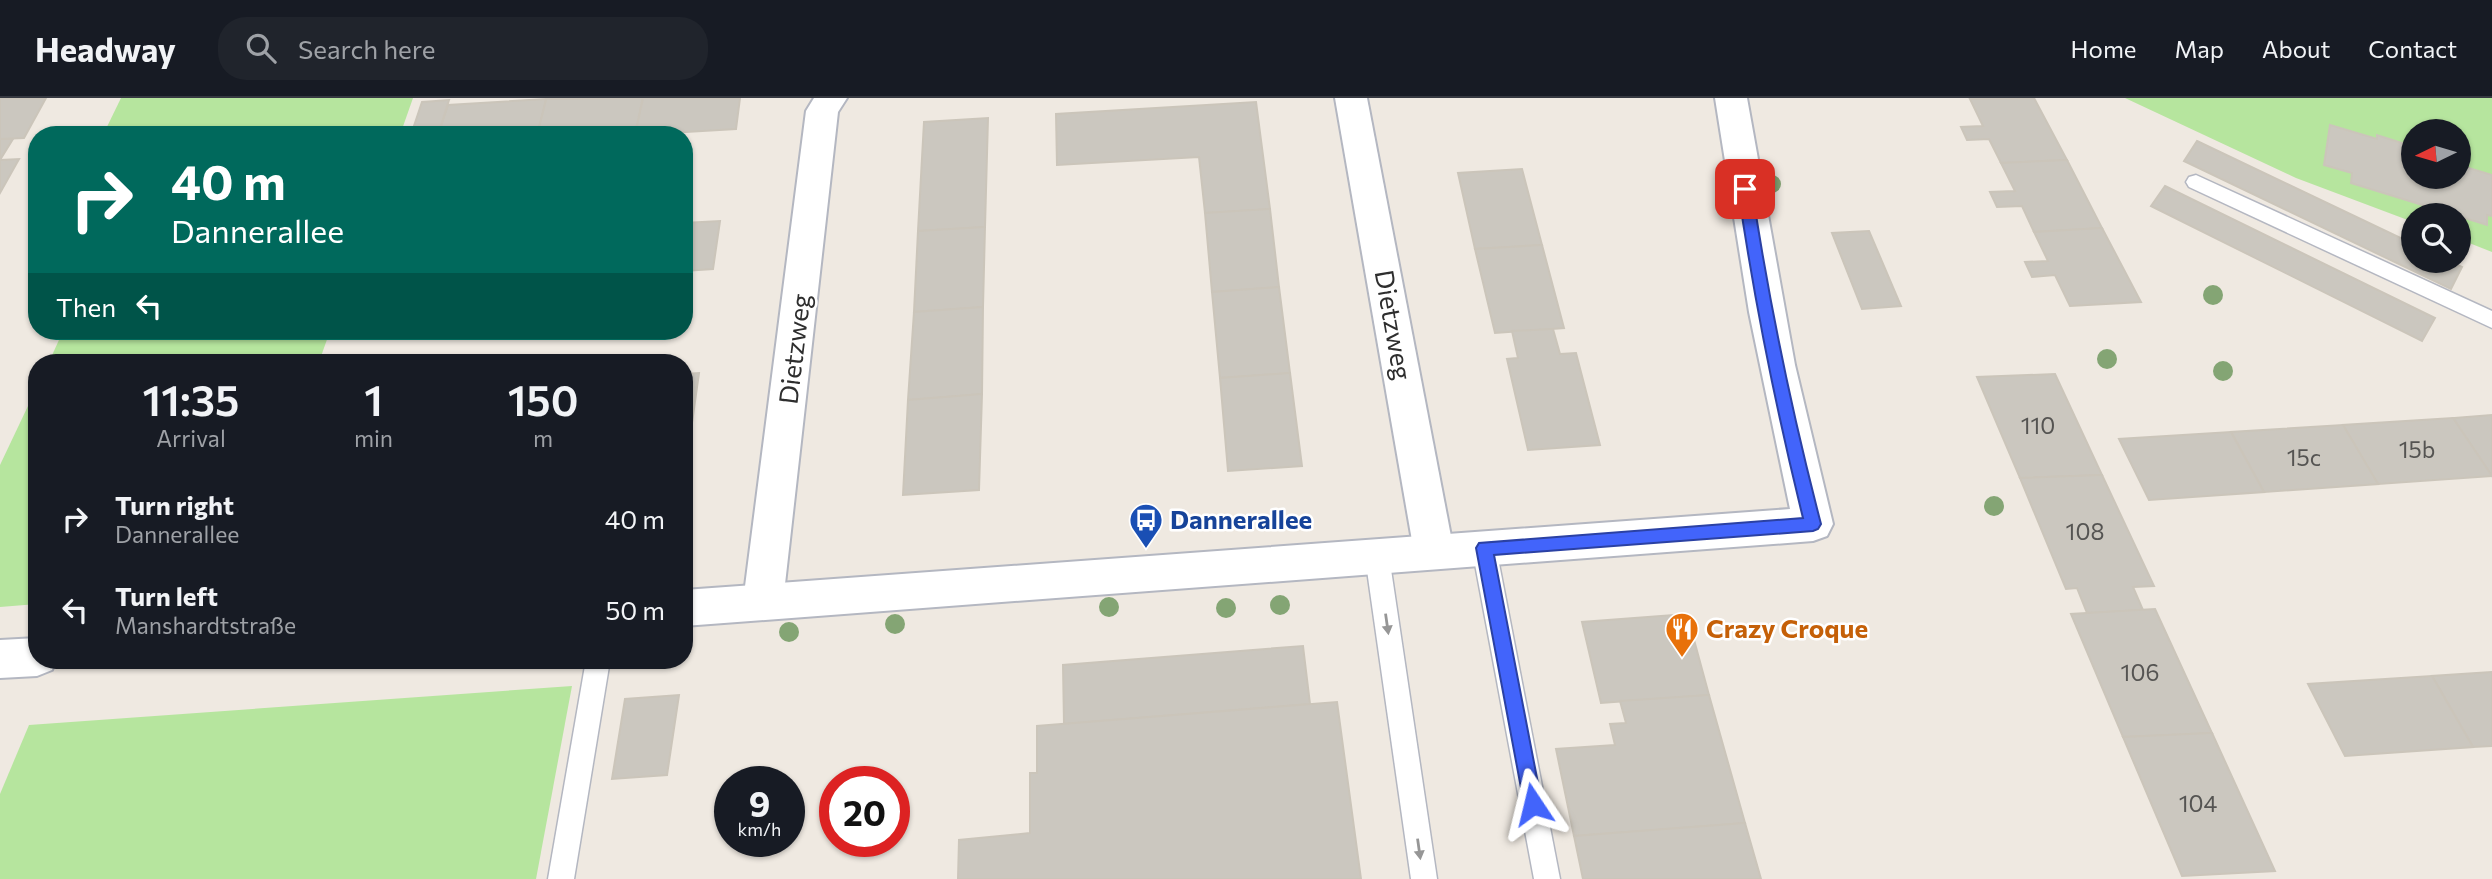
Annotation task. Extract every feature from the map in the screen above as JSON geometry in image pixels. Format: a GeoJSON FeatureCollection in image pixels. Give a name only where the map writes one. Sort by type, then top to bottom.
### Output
{"type":"FeatureCollection","features":[{"type":"Feature","properties":{"kind":"street","name":"Dietzweg"},"geometry":{"type":"LineString","coordinates":[[763,602],[822,111],[831,98]]}},
{"type":"Feature","properties":{"kind":"street","name":"Dietzweg"},"geometry":{"type":"LineString","coordinates":[[1351,98],[1434,552]]}},
{"type":"Feature","properties":{"kind":"street"},"geometry":{"type":"LineString","coordinates":[[693,607],[1813,524],[1789,433],[1755,261],[1731,98]]}},
{"type":"Feature","properties":{"kind":"street"},"geometry":{"type":"LineString","coordinates":[[0,660],[28,658]]}},
{"type":"Feature","properties":{"kind":"lane"},"geometry":{"type":"LineString","coordinates":[[2196,182],[2492,320]]}},
{"type":"Feature","properties":{"kind":"lane"},"geometry":{"type":"LineString","coordinates":[[1485,548],[1547,879]]}},
{"type":"Feature","properties":{"kind":"lane"},"geometry":{"type":"LineString","coordinates":[[1377,556],[1424,879]]}},
{"type":"Feature","properties":{"kind":"lane"},"geometry":{"type":"LineString","coordinates":[[561,879],[596,669]]}},
{"type":"Feature","properties":{"kind":"green space"},"geometry":{"type":"Polygon","coordinates":[[[121,98],[413,98],[403,126],[107,126],[121,98]]]}},
{"type":"Feature","properties":{"kind":"green space"},"geometry":{"type":"Polygon","coordinates":[[[2125,98],[2492,98],[2492,252],[2471,244],[2471,203],[2401,203],[2401,217],[2296,178],[2125,98]]]}},
{"type":"Feature","properties":{"kind":"green space"},"geometry":{"type":"Polygon","coordinates":[[[59,340],[327,340],[322,354],[53,354],[59,340]]]}},
{"type":"Feature","properties":{"kind":"green space"},"geometry":{"type":"Polygon","coordinates":[[[28,406],[28,605],[0,607],[0,465],[28,406]]]}},
{"type":"Feature","properties":{"kind":"green space"},"geometry":{"type":"Polygon","coordinates":[[[572,686],[536,879],[0,879],[0,794],[29,725],[572,686]]]}},
{"type":"Feature","properties":{"kind":"building"},"geometry":{"type":"Polygon","coordinates":[[[0,98],[46,98],[31,126],[28,126],[24,138],[0,139],[0,98]]]}},
{"type":"Feature","properties":{"kind":"building"},"geometry":{"type":"Polygon","coordinates":[[[643,98],[637,126],[539,126],[546,99],[643,98]]]}},
{"type":"Feature","properties":{"kind":"building"},"geometry":{"type":"Polygon","coordinates":[[[643,98],[740,98],[736,129],[693,132],[693,126],[637,126],[643,98]]]}},
{"type":"Feature","properties":{"kind":"building"},"geometry":{"type":"Polygon","coordinates":[[[2034,98],[2067,160],[2001,163],[1989,139],[1967,140],[1961,127],[1983,126],[1970,99],[2034,98]]]}},
{"type":"Feature","properties":{"kind":"building"},"geometry":{"type":"Polygon","coordinates":[[[546,99],[539,126],[441,126],[448,105],[546,99]]]}},
{"type":"Feature","properties":{"kind":"building"},"geometry":{"type":"Polygon","coordinates":[[[449,100],[441,126],[414,126],[422,102],[449,100]]]}},
{"type":"Feature","properties":{"kind":"building"},"geometry":{"type":"Polygon","coordinates":[[[1256,102],[1270,209],[1205,213],[1199,157],[1057,165],[1056,114],[1256,102]]]}},
{"type":"Feature","properties":{"kind":"building"},"geometry":{"type":"Polygon","coordinates":[[[988,118],[985,227],[918,231],[924,122],[988,118]]]}},
{"type":"Feature","properties":{"kind":"building"},"geometry":{"type":"Polygon","coordinates":[[[2330,125],[2377,139],[2377,135],[2401,143],[2401,189],[2471,189],[2471,169],[2492,175],[2492,216],[2487,215],[2487,225],[2471,220],[2471,203],[2416,203],[2351,183],[2352,173],[2324,165],[2330,125]]]}},
{"type":"Feature","properties":{"kind":"building"},"geometry":{"type":"Polygon","coordinates":[[[0,139],[13,139],[0,160],[0,139]]]}},
{"type":"Feature","properties":{"kind":"building"},"geometry":{"type":"Polygon","coordinates":[[[2197,141],[2401,238],[2401,265],[2184,161],[2197,141]]]}},
{"type":"Feature","properties":{"kind":"building"},"geometry":{"type":"Polygon","coordinates":[[[19,159],[0,193],[0,160],[19,159]]]}},
{"type":"Feature","properties":{"kind":"building"},"geometry":{"type":"Polygon","coordinates":[[[2067,160],[2102,228],[2034,232],[2022,206],[1997,207],[1990,192],[2015,191],[2001,163],[2067,160]]]}},
{"type":"Feature","properties":{"kind":"building"},"geometry":{"type":"Polygon","coordinates":[[[1522,169],[1542,245],[1475,249],[1458,173],[1522,169]]]}},
{"type":"Feature","properties":{"kind":"building"},"geometry":{"type":"Polygon","coordinates":[[[2165,186],[2435,318],[2422,341],[2151,206],[2165,186]]]}},
{"type":"Feature","properties":{"kind":"building"},"geometry":{"type":"Polygon","coordinates":[[[1270,209],[1279,287],[1212,292],[1205,213],[1270,209]]]}},
{"type":"Feature","properties":{"kind":"building"},"geometry":{"type":"Polygon","coordinates":[[[720,221],[713,269],[693,270],[693,222],[720,221]]]}},
{"type":"Feature","properties":{"kind":"building"},"geometry":{"type":"Polygon","coordinates":[[[985,227],[983,307],[914,312],[918,231],[985,227]]]}},
{"type":"Feature","properties":{"kind":"building"},"geometry":{"type":"Polygon","coordinates":[[[2102,228],[2141,302],[2070,306],[2055,275],[2032,277],[2025,262],[2048,261],[2034,232],[2102,228]]]}},
{"type":"Feature","properties":{"kind":"building"},"geometry":{"type":"Polygon","coordinates":[[[1869,231],[1901,306],[1862,309],[1832,233],[1869,231]]]}},
{"type":"Feature","properties":{"kind":"building"},"geometry":{"type":"Polygon","coordinates":[[[1542,245],[1564,328],[1495,333],[1475,249],[1542,245]]]}},
{"type":"Feature","properties":{"kind":"building"},"geometry":{"type":"Polygon","coordinates":[[[2418,273],[2459,273],[2451,289],[2418,273]]]}},
{"type":"Feature","properties":{"kind":"building"},"geometry":{"type":"Polygon","coordinates":[[[1279,287],[1290,373],[1220,378],[1212,292],[1279,287]]]}},
{"type":"Feature","properties":{"kind":"building"},"geometry":{"type":"Polygon","coordinates":[[[983,307],[982,394],[908,400],[914,312],[983,307]]]}},
{"type":"Feature","properties":{"kind":"building"},"geometry":{"type":"Polygon","coordinates":[[[1553,329],[1560,354],[1576,353],[1600,445],[1528,450],[1507,359],[1518,358],[1512,331],[1553,329]]]}},
{"type":"Feature","properties":{"kind":"building"},"geometry":{"type":"Polygon","coordinates":[[[693,373],[699,373],[693,416],[693,373]]]}},
{"type":"Feature","properties":{"kind":"building"},"geometry":{"type":"Polygon","coordinates":[[[1290,373],[1302,466],[1228,471],[1220,378],[1290,373]]]}},
{"type":"Feature","properties":{"kind":"building"},"geometry":{"type":"Polygon","coordinates":[[[2055,374],[2102,475],[2020,478],[1977,377],[2055,374]]]}},
{"type":"Feature","properties":{"kind":"building"},"geometry":{"type":"Polygon","coordinates":[[[982,394],[979,490],[903,495],[908,400],[982,394]]]}},
{"type":"Feature","properties":{"kind":"building"},"geometry":{"type":"Polygon","coordinates":[[[2492,415],[2492,476],[2453,418],[2492,415]]]}},
{"type":"Feature","properties":{"kind":"building"},"geometry":{"type":"Polygon","coordinates":[[[2453,418],[2492,476],[2378,484],[2343,425],[2453,418]]]}},
{"type":"Feature","properties":{"kind":"building"},"geometry":{"type":"Polygon","coordinates":[[[2343,425],[2378,484],[2264,492],[2231,432],[2343,425]]]}},
{"type":"Feature","properties":{"kind":"building"},"geometry":{"type":"Polygon","coordinates":[[[2231,432],[2264,492],[2149,500],[2119,439],[2231,432]]]}},
{"type":"Feature","properties":{"kind":"building"},"geometry":{"type":"Polygon","coordinates":[[[2102,475],[2154,586],[2133,587],[2143,610],[2087,613],[2077,588],[2066,589],[2020,478],[2102,475]]]}},
{"type":"Feature","properties":{"kind":"building"},"geometry":{"type":"Polygon","coordinates":[[[2155,609],[2212,733],[2123,737],[2071,614],[2155,609]]]}},
{"type":"Feature","properties":{"kind":"building"},"geometry":{"type":"Polygon","coordinates":[[[1687,614],[1709,695],[1601,703],[1582,622],[1687,614]]]}},
{"type":"Feature","properties":{"kind":"building"},"geometry":{"type":"Polygon","coordinates":[[[1303,646],[1310,704],[1064,724],[1063,665],[1303,646]]]}},
{"type":"Feature","properties":{"kind":"building"},"geometry":{"type":"Polygon","coordinates":[[[2492,672],[2492,746],[2473,747],[2432,676],[2492,672]]]}},
{"type":"Feature","properties":{"kind":"building"},"geometry":{"type":"Polygon","coordinates":[[[2432,676],[2473,747],[2345,756],[2308,684],[2432,676]]]}},
{"type":"Feature","properties":{"kind":"building"},"geometry":{"type":"Polygon","coordinates":[[[679,695],[667,775],[612,779],[625,699],[679,695]]]}},
{"type":"Feature","properties":{"kind":"building"},"geometry":{"type":"Polygon","coordinates":[[[1709,695],[1745,823],[1574,836],[1556,749],[1615,745],[1610,724],[1626,723],[1620,701],[1709,695]]]}},
{"type":"Feature","properties":{"kind":"building"},"geometry":{"type":"Polygon","coordinates":[[[1337,702],[1361,879],[958,879],[959,840],[1030,833],[1030,773],[1037,773],[1037,726],[1337,702]]]}},
{"type":"Feature","properties":{"kind":"building"},"geometry":{"type":"Polygon","coordinates":[[[2212,733],[2275,871],[2182,876],[2123,737],[2212,733]]]}},
{"type":"Feature","properties":{"kind":"building"},"geometry":{"type":"Polygon","coordinates":[[[1745,823],[1761,879],[1583,879],[1574,836],[1745,823]]]}},
{"type":"Feature","properties":{"kind":"place","name":"Dannerallee"},"geometry":{"type":"Point","coordinates":[1146,550]}},
{"type":"Feature","properties":{"kind":"place","name":"Crazy Croque"},"geometry":{"type":"Point","coordinates":[1682,659]}},
{"type":"Feature","properties":{"kind":"route"},"geometry":{"type":"LineString","coordinates":[[1533,804],[1485,548],[1813,524],[1789,433],[1755,261],[1745,189]]}}]}
